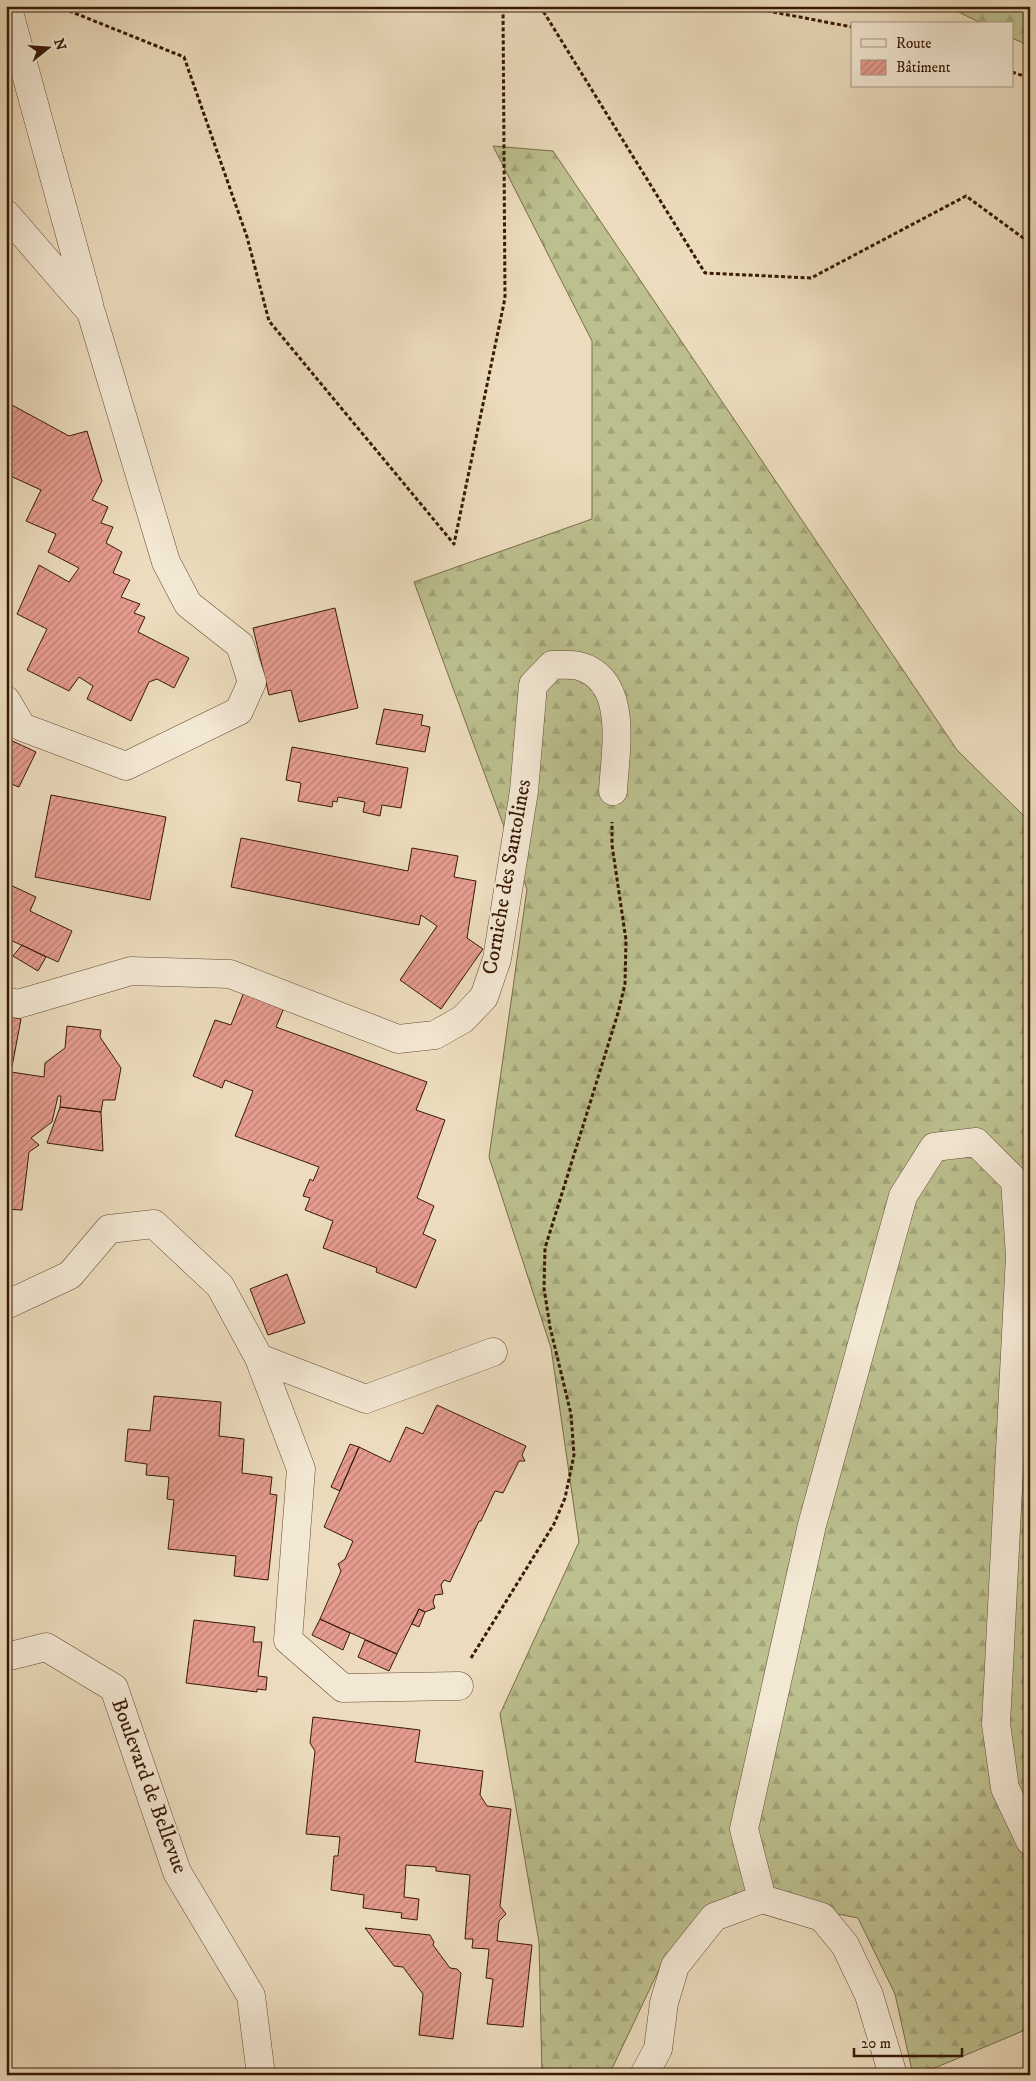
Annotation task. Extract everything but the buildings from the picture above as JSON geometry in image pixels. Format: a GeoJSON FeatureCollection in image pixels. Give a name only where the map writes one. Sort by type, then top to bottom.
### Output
{"type":"FeatureCollection","features":[{"type":"Feature","properties":{"kind":"street"},"geometry":{"type":"LineString","coordinates":[[6,700],[22,727],[126,766],[239,711],[252,682],[240,645],[188,604],[166,562],[91,312],[8,15]]}},
{"type":"Feature","properties":{"kind":"street"},"geometry":{"type":"LineString","coordinates":[[6,214],[91,312]]}},
{"type":"Feature","properties":{"kind":"street","name":"Corniche des Santolines"},"geometry":{"type":"LineString","coordinates":[[6,1001],[18,1004],[131,971],[230,974],[398,1039],[435,1035],[463,1019],[484,997],[497,959],[524,791],[533,684],[552,665],[578,666],[594,672],[613,697],[617,723],[613,791]]}},
{"type":"Feature","properties":{"kind":"street"},"geometry":{"type":"LineString","coordinates":[[762,1899],[744,1829],[812,1525],[903,1196],[934,1147],[976,1142],[1014,1181],[1015,1191],[1020,1256],[996,1724],[1005,1788],[1030,1841]]}},
{"type":"Feature","properties":{"kind":"street"},"geometry":{"type":"LineString","coordinates":[[6,1305],[70,1274],[109,1229],[154,1224],[220,1286],[259,1358],[301,1469],[288,1640],[343,1688],[459,1686]]}},
{"type":"Feature","properties":{"kind":"street"},"geometry":{"type":"LineString","coordinates":[[259,1358],[366,1399],[493,1352]]}},
{"type":"Feature","properties":{"kind":"street","name":"Boulevard de Bellevue"},"geometry":{"type":"LineString","coordinates":[[6,1658],[46,1647],[114,1688],[177,1872],[252,1996],[260,2075]]}},
{"type":"Feature","properties":{"kind":"street"},"geometry":{"type":"LineString","coordinates":[[644,2075],[658,2048],[664,2003],[674,1966],[714,1917],[762,1899],[822,1917],[845,1945],[869,1994],[892,2075]]}},
{"type":"Feature","properties":{"kind":"path"},"geometry":{"type":"LineString","coordinates":[[58,6],[184,58],[247,237],[269,321],[454,544],[506,298],[503,6]]}},
{"type":"Feature","properties":{"kind":"path"},"geometry":{"type":"LineString","coordinates":[[540,6],[705,273],[811,278],[966,196],[1030,242]]}},
{"type":"Feature","properties":{"kind":"path"},"geometry":{"type":"LineString","coordinates":[[762,6],[768,11],[851,27]]}},
{"type":"Feature","properties":{"kind":"path"},"geometry":{"type":"LineString","coordinates":[[1014,73],[1030,78]]}},
{"type":"Feature","properties":{"kind":"path"},"geometry":{"type":"LineString","coordinates":[[459,1686],[470,1659],[554,1524],[566,1498],[574,1455],[571,1414],[550,1327],[546,1298],[545,1248],[616,1023],[625,984],[626,940],[612,845],[613,791]]}},
{"type":"Feature","properties":{"kind":"green space"},"geometry":{"type":"Polygon","coordinates":[[[946,6],[1030,6],[1030,46],[1014,39],[1014,22],[979,22],[946,6]]]}},
{"type":"Feature","properties":{"kind":"green space"},"geometry":{"type":"Polygon","coordinates":[[[493,146],[553,151],[957,750],[1030,822],[1030,2028],[918,2075],[913,2075],[895,1994],[858,1918],[762,1899],[664,1959],[609,2075],[542,2075],[539,1942],[500,1714],[579,1542],[551,1348],[489,1157],[527,889],[414,582],[592,519],[592,341],[493,146]]]}}]}
